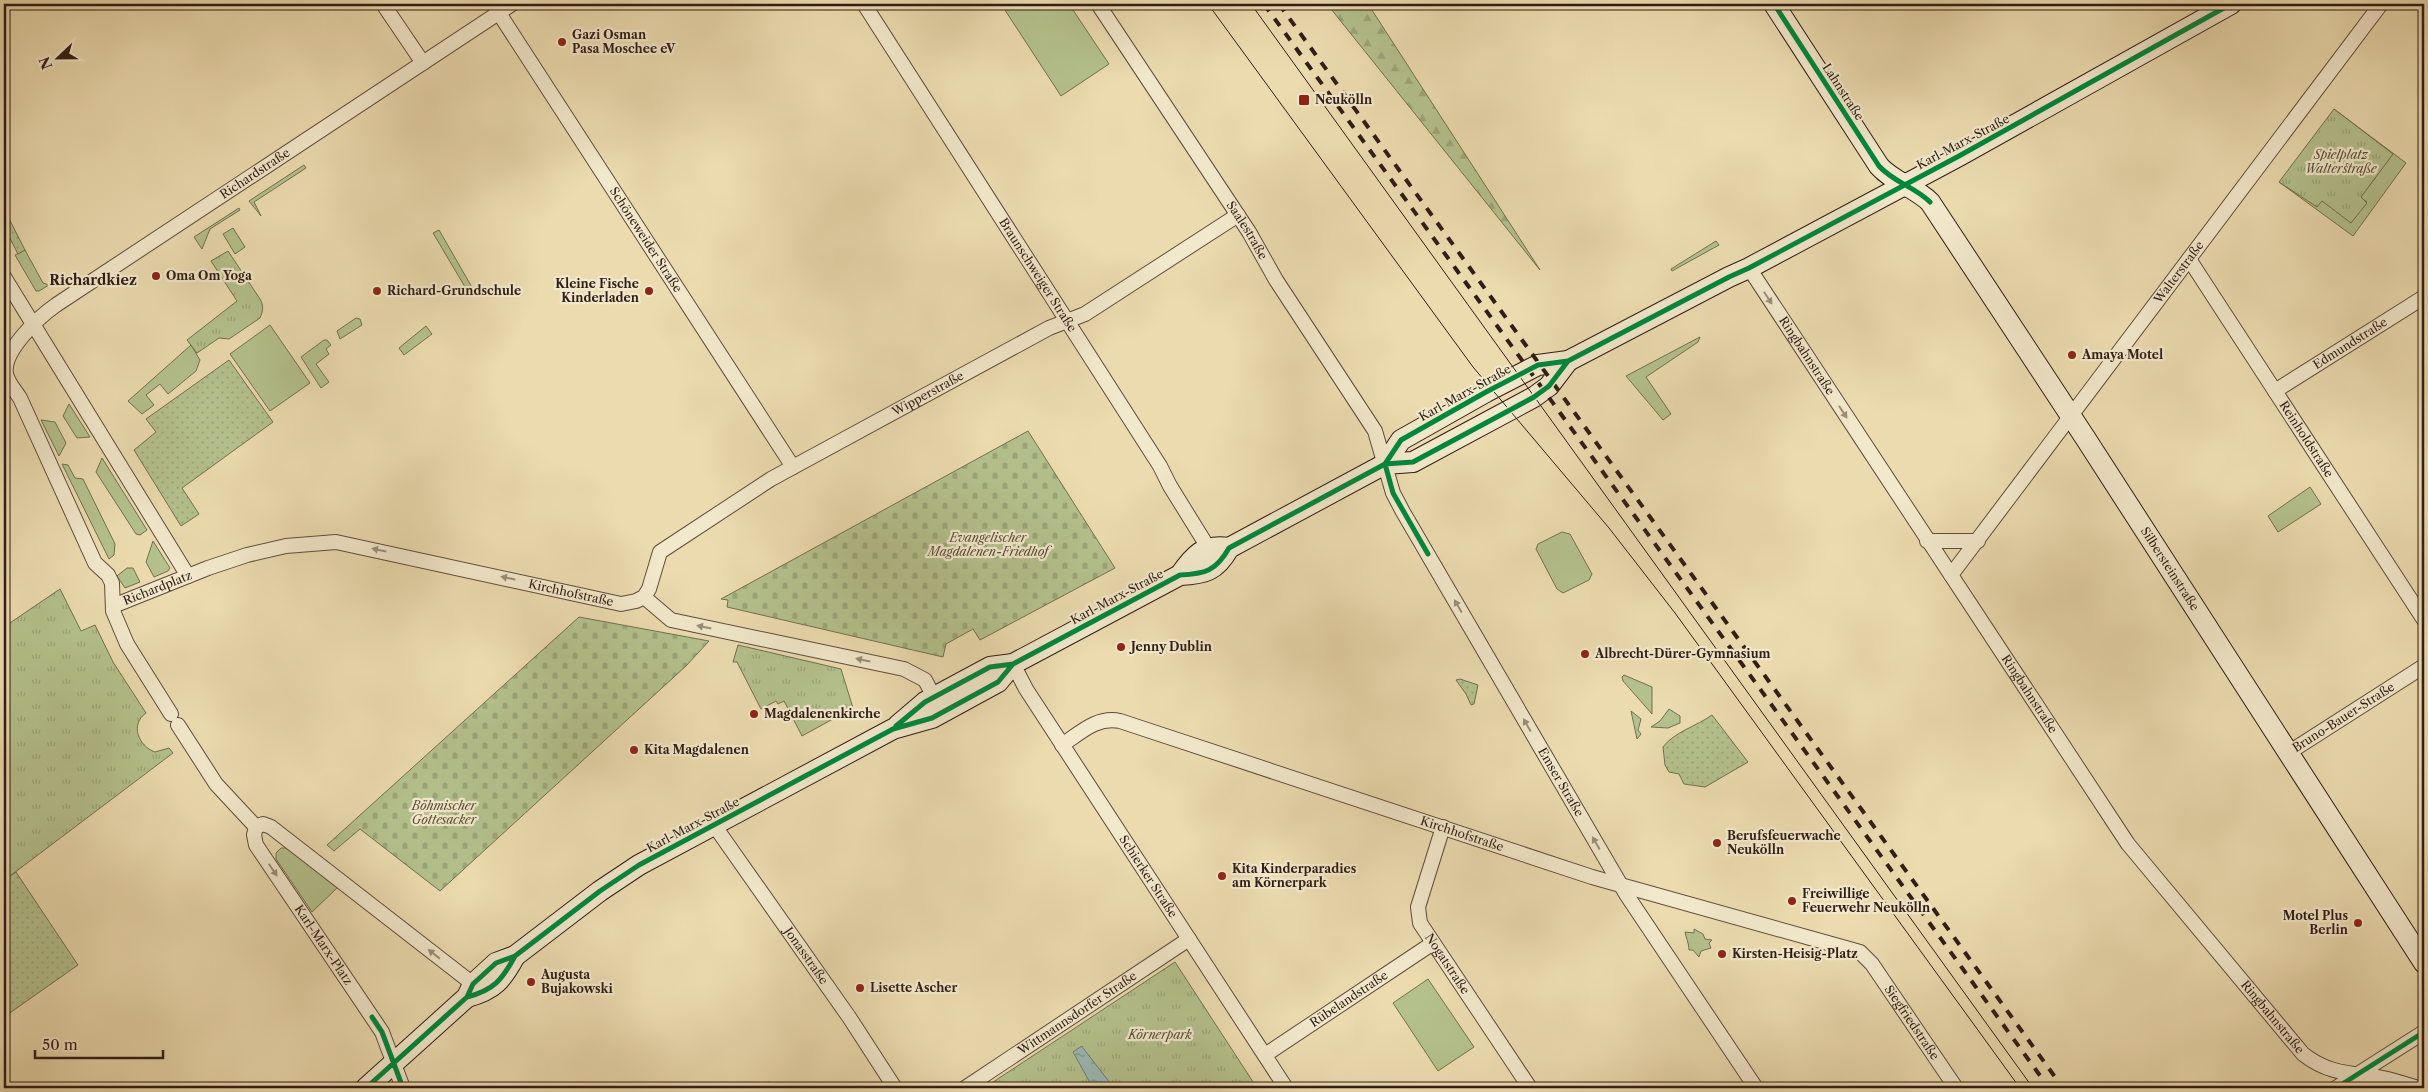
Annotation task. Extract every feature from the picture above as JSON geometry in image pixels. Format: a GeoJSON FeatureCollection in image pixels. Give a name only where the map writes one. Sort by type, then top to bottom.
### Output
{"type":"FeatureCollection","features":[{"type":"Feature","properties":{"kind":"main road","name":"Lahnstraße"},"geometry":{"type":"LineString","coordinates":[[1774,4],[1879,166],[1888,176],[1903,185]]}},
{"type":"Feature","properties":{"kind":"main road","name":"Karl-Marx-Straße"},"geometry":{"type":"LineString","coordinates":[[1385,464],[1401,440],[1538,365],[1568,362],[1729,276],[1749,268],[1992,138],[2232,4]]}},
{"type":"Feature","properties":{"kind":"main road","name":"Silbersteinstraße"},"geometry":{"type":"LineString","coordinates":[[1903,185],[1930,202],[2071,416],[2424,963]]}},
{"type":"Feature","properties":{"kind":"main road","name":"Karl-Marx-Straße"},"geometry":{"type":"LineString","coordinates":[[366,1088],[470,990],[486,992],[504,977],[515,956],[628,872],[892,729],[924,702],[990,667],[1013,664],[1180,575],[1201,574],[1221,563],[1229,548],[1385,464],[1413,462],[1534,397],[1549,386],[1568,362]]}},
{"type":"Feature","properties":{"kind":"main road","name":"Karl-Marx-Straße"},"geometry":{"type":"LineString","coordinates":[[1180,575],[1192,557],[1214,546],[1229,548]]}},
{"type":"Feature","properties":{"kind":"main road","name":"Karl-Marx-Straße"},"geometry":{"type":"LineString","coordinates":[[892,729],[932,718],[998,682],[1013,664]]}},
{"type":"Feature","properties":{"kind":"street"},"geometry":{"type":"LineString","coordinates":[[383,4],[423,62]]}},
{"type":"Feature","properties":{"kind":"street","name":"Richardstraße"},"geometry":{"type":"LineString","coordinates":[[8,356],[32,326],[61,301],[423,62],[496,8],[512,4]]}},
{"type":"Feature","properties":{"kind":"street","name":"Braunschweiger Straße"},"geometry":{"type":"LineString","coordinates":[[864,4],[1160,466],[1170,486],[1209,549]]}},
{"type":"Feature","properties":{"kind":"street","name":"Saalestraße"},"geometry":{"type":"LineString","coordinates":[[1098,4],[1238,215],[1276,280],[1375,432],[1385,464]]}},
{"type":"Feature","properties":{"kind":"street","name":"Walterstraße"},"geometry":{"type":"LineString","coordinates":[[1951,575],[2381,4]]}},
{"type":"Feature","properties":{"kind":"street","name":"Schöneweider Straße"},"geometry":{"type":"LineString","coordinates":[[496,8],[793,467]]}},
{"type":"Feature","properties":{"kind":"street","name":"Wipperstraße"},"geometry":{"type":"LineString","coordinates":[[644,597],[649,589],[660,552],[762,484],[1050,328],[1085,314],[1238,215]]}},
{"type":"Feature","properties":{"kind":"street","name":"Reinholdstraße"},"geometry":{"type":"LineString","coordinates":[[2189,259],[2424,620]]}},
{"type":"Feature","properties":{"kind":"street","name":"Ringbahnstraße"},"geometry":{"type":"LineString","coordinates":[[1749,268],[2128,844],[2303,1054],[2325,1067],[2354,1076],[2378,1077],[2419,1088]]}},
{"type":"Feature","properties":{"kind":"street","name":"Richardplatz"},"geometry":{"type":"LineString","coordinates":[[4,277],[32,326],[188,576],[112,606],[112,583],[108,575],[95,562],[20,398],[8,380],[6,364],[8,356]]}},
{"type":"Feature","properties":{"kind":"street","name":"Edmundstraße"},"geometry":{"type":"LineString","coordinates":[[2276,391],[2424,298]]}},
{"type":"Feature","properties":{"kind":"street","name":"Emser Straße"},"geometry":{"type":"LineString","coordinates":[[1385,464],[1393,493],[1398,502],[1621,885],[1756,1088]]}},
{"type":"Feature","properties":{"kind":"street"},"geometry":{"type":"LineString","coordinates":[[1927,540],[1978,541]]}},
{"type":"Feature","properties":{"kind":"street","name":"Kirchhofstraße"},"geometry":{"type":"LineString","coordinates":[[188,576],[247,555],[286,546],[336,542],[621,604],[636,602],[644,597]]}},
{"type":"Feature","properties":{"kind":"street"},"geometry":{"type":"LineString","coordinates":[[644,597],[671,620],[904,669],[925,680],[934,697]]}},
{"type":"Feature","properties":{"kind":"street"},"geometry":{"type":"LineString","coordinates":[[112,606],[129,649],[216,784],[256,827],[263,824],[271,827],[342,882],[470,990]]}},
{"type":"Feature","properties":{"kind":"street","name":"Schierker Straße"},"geometry":{"type":"LineString","coordinates":[[1013,664],[1026,689],[1062,745],[1286,1088]]}},
{"type":"Feature","properties":{"kind":"street","name":"Bruno-Bauer-Straße"},"geometry":{"type":"LineString","coordinates":[[2288,753],[2424,666]]}},
{"type":"Feature","properties":{"kind":"street","name":"Kirchhofstraße"},"geometry":{"type":"LineString","coordinates":[[1062,745],[1095,723],[1111,719],[1120,721],[1621,885],[1706,908],[1727,917],[1845,947],[1860,952],[1867,957]]}},
{"type":"Feature","properties":{"kind":"street","name":"Jonasstraße"},"geometry":{"type":"LineString","coordinates":[[714,825],[849,1017],[895,1088]]}},
{"type":"Feature","properties":{"kind":"street","name":"Karl-Marx-Platz"},"geometry":{"type":"LineString","coordinates":[[256,827],[254,835],[256,845],[382,1032],[404,1088]]}},
{"type":"Feature","properties":{"kind":"street","name":"Nogatstraße"},"geometry":{"type":"LineString","coordinates":[[1443,827],[1418,907],[1420,923],[1530,1088]]}},
{"type":"Feature","properties":{"kind":"street","name":"Wittmannsdorfer Straße"},"geometry":{"type":"LineString","coordinates":[[965,1088],[1190,940]]}},
{"type":"Feature","properties":{"kind":"street","name":"Rübelandstraße"},"geometry":{"type":"LineString","coordinates":[[1265,1055],[1433,943]]}},
{"type":"Feature","properties":{"kind":"street","name":"Siegfriedstraße"},"geometry":{"type":"LineString","coordinates":[[1867,957],[1956,1088]]}},
{"type":"Feature","properties":{"kind":"street"},"geometry":{"type":"LineString","coordinates":[[2336,1088],[2424,1032]]}},
{"type":"Feature","properties":{"kind":"green space"},"geometry":{"type":"Polygon","coordinates":[[[1001,4],[1069,4],[1109,64],[1061,96],[1001,4]]]}},
{"type":"Feature","properties":{"kind":"green space"},"geometry":{"type":"Polygon","coordinates":[[[1327,4],[1368,4],[1540,270],[1327,4]]]}},
{"type":"Feature","properties":{"kind":"green space"},"geometry":{"type":"Polygon","coordinates":[[[2334,109],[2406,163],[2353,236],[2279,182],[2286,183],[2317,206],[2321,201],[2367,202],[2360,197],[2376,177],[2334,109]]]}},
{"type":"Feature","properties":{"kind":"green space","name":"Spielplatz Walterstraße"},"geometry":{"type":"Polygon","coordinates":[[[2334,109],[2393,154],[2361,197],[2367,203],[2351,223],[2322,201],[2317,207],[2279,182],[2334,109]]]}},
{"type":"Feature","properties":{"kind":"green space"},"geometry":{"type":"Polygon","coordinates":[[[304,165],[306,168],[254,202],[261,216],[249,201],[304,165]]]}},
{"type":"Feature","properties":{"kind":"green space"},"geometry":{"type":"Polygon","coordinates":[[[239,208],[240,210],[210,229],[202,249],[194,237],[239,208]]]}},
{"type":"Feature","properties":{"kind":"green space"},"geometry":{"type":"Polygon","coordinates":[[[4,209],[25,250],[18,254],[4,227],[4,209]]]}},
{"type":"Feature","properties":{"kind":"green space"},"geometry":{"type":"Polygon","coordinates":[[[233,228],[245,247],[235,254],[223,234],[233,228]]]}},
{"type":"Feature","properties":{"kind":"green space"},"geometry":{"type":"Polygon","coordinates":[[[439,230],[473,289],[468,292],[433,233],[439,230]]]}},
{"type":"Feature","properties":{"kind":"green space"},"geometry":{"type":"Polygon","coordinates":[[[1716,241],[1719,245],[1672,271],[1671,269],[1716,241]]]}},
{"type":"Feature","properties":{"kind":"green space"},"geometry":{"type":"Polygon","coordinates":[[[25,250],[43,283],[49,285],[39,291],[36,291],[15,255],[25,250]]]}},
{"type":"Feature","properties":{"kind":"green space"},"geometry":{"type":"Polygon","coordinates":[[[228,251],[260,299],[263,306],[262,313],[260,318],[229,339],[219,338],[197,353],[187,340],[237,301],[211,261],[228,251]]]}},
{"type":"Feature","properties":{"kind":"green space"},"geometry":{"type":"Polygon","coordinates":[[[356,318],[360,319],[362,325],[340,339],[337,331],[356,318]]]}},
{"type":"Feature","properties":{"kind":"green space"},"geometry":{"type":"Polygon","coordinates":[[[270,325],[310,383],[270,411],[230,354],[270,325]]]}},
{"type":"Feature","properties":{"kind":"green space"},"geometry":{"type":"Polygon","coordinates":[[[426,326],[432,334],[404,355],[399,348],[426,326]]]}},
{"type":"Feature","properties":{"kind":"green space"},"geometry":{"type":"Polygon","coordinates":[[[1700,337],[1698,342],[1646,377],[1671,414],[1663,420],[1626,376],[1700,337]]]}},
{"type":"Feature","properties":{"kind":"green space"},"geometry":{"type":"Polygon","coordinates":[[[324,340],[327,340],[331,345],[326,349],[329,354],[316,364],[329,382],[321,388],[301,357],[324,340]]]}},
{"type":"Feature","properties":{"kind":"green space"},"geometry":{"type":"Polygon","coordinates":[[[191,345],[200,360],[196,371],[168,394],[160,384],[146,395],[154,405],[142,414],[128,401],[191,345]]]}},
{"type":"Feature","properties":{"kind":"green space"},"geometry":{"type":"Polygon","coordinates":[[[229,360],[273,422],[182,488],[199,514],[181,526],[134,450],[156,432],[146,419],[229,360]]]}},
{"type":"Feature","properties":{"kind":"green space"},"geometry":{"type":"Polygon","coordinates":[[[69,404],[90,437],[77,438],[63,416],[69,404]]]}},
{"type":"Feature","properties":{"kind":"green space"},"geometry":{"type":"Polygon","coordinates":[[[41,420],[55,422],[66,443],[59,456],[41,420]]]}},
{"type":"Feature","properties":{"kind":"green space","name":"Evangelischer Magdalenen-Friedhof"},"geometry":{"type":"Polygon","coordinates":[[[1028,431],[1115,568],[980,640],[973,629],[946,644],[943,657],[727,607],[728,600],[721,599],[1028,431]]]}},
{"type":"Feature","properties":{"kind":"green space"},"geometry":{"type":"Polygon","coordinates":[[[102,458],[147,530],[140,535],[136,534],[96,472],[102,458]]]}},
{"type":"Feature","properties":{"kind":"green space"},"geometry":{"type":"Polygon","coordinates":[[[62,464],[68,465],[75,478],[83,479],[115,544],[114,555],[109,559],[62,464]]]}},
{"type":"Feature","properties":{"kind":"green space"},"geometry":{"type":"Polygon","coordinates":[[[2310,487],[2321,504],[2278,532],[2268,516],[2310,487]]]}},
{"type":"Feature","properties":{"kind":"green space"},"geometry":{"type":"Polygon","coordinates":[[[1562,532],[1570,534],[1592,574],[1589,580],[1563,593],[1557,589],[1536,549],[1538,544],[1562,532]]]}},
{"type":"Feature","properties":{"kind":"green space"},"geometry":{"type":"Polygon","coordinates":[[[153,541],[170,568],[168,571],[154,577],[146,562],[153,541]]]}},
{"type":"Feature","properties":{"kind":"green space"},"geometry":{"type":"Polygon","coordinates":[[[127,568],[133,568],[140,582],[125,588],[117,576],[127,568]]]}},
{"type":"Feature","properties":{"kind":"green space"},"geometry":{"type":"Polygon","coordinates":[[[60,589],[81,631],[95,625],[113,662],[146,713],[138,723],[137,729],[140,740],[155,752],[169,748],[173,753],[10,876],[4,867],[4,627],[60,589]]]}},
{"type":"Feature","properties":{"kind":"green space","name":"Böhmischer Gottesacker"},"geometry":{"type":"Polygon","coordinates":[[[579,617],[709,641],[686,666],[440,891],[360,829],[334,851],[327,845],[579,617]]]}},
{"type":"Feature","properties":{"kind":"green space"},"geometry":{"type":"Polygon","coordinates":[[[738,645],[841,669],[853,708],[802,736],[784,701],[778,704],[776,701],[761,709],[737,662],[733,662],[738,645]]]}},
{"type":"Feature","properties":{"kind":"green space"},"geometry":{"type":"Polygon","coordinates":[[[1624,675],[1652,687],[1652,714],[1623,681],[1622,677],[1624,675]]]}},
{"type":"Feature","properties":{"kind":"green space"},"geometry":{"type":"Polygon","coordinates":[[[1460,679],[1478,685],[1474,704],[1471,705],[1456,680],[1460,679]]]}},
{"type":"Feature","properties":{"kind":"green space"},"geometry":{"type":"Polygon","coordinates":[[[1669,709],[1680,716],[1680,723],[1668,728],[1651,727],[1660,721],[1669,709]]]}},
{"type":"Feature","properties":{"kind":"green space"},"geometry":{"type":"Polygon","coordinates":[[[1631,711],[1641,719],[1638,730],[1641,734],[1637,739],[1631,711]]]}},
{"type":"Feature","properties":{"kind":"green space"},"geometry":{"type":"Polygon","coordinates":[[[1712,715],[1748,762],[1705,787],[1684,784],[1679,774],[1669,772],[1665,765],[1663,747],[1679,733],[1712,715]]]}},
{"type":"Feature","properties":{"kind":"green space"},"geometry":{"type":"Polygon","coordinates":[[[281,848],[288,848],[338,887],[312,912],[276,859],[276,853],[281,848]]]}},
{"type":"Feature","properties":{"kind":"green space"},"geometry":{"type":"Polygon","coordinates":[[[4,867],[10,876],[16,872],[78,965],[4,1017],[4,867]]]}},
{"type":"Feature","properties":{"kind":"green space"},"geometry":{"type":"Polygon","coordinates":[[[1694,929],[1703,934],[1705,939],[1712,940],[1709,943],[1711,948],[1701,951],[1699,957],[1693,950],[1689,950],[1685,932],[1694,933],[1694,929]]]}},
{"type":"Feature","properties":{"kind":"green space","name":"Körnerpark"},"geometry":{"type":"Polygon","coordinates":[[[1175,962],[1257,1088],[984,1088],[1175,962]]]}},
{"type":"Feature","properties":{"kind":"green space"},"geometry":{"type":"Polygon","coordinates":[[[1428,979],[1474,1047],[1438,1071],[1393,1003],[1428,979]]]}},
{"type":"Feature","properties":{"kind":"water"},"geometry":{"type":"Polygon","coordinates":[[[1082,1046],[1114,1088],[1093,1088],[1073,1052],[1082,1046]]]}},
{"type":"Feature","properties":{"kind":"water"},"geometry":{"type":"Polygon","coordinates":[[[768,1082],[777,1084],[780,1088],[758,1088],[768,1082]]]}},
{"type":"Feature","properties":{"kind":"tram line"},"geometry":{"type":"LineString","coordinates":[[1208,4],[1473,367],[1609,528],[1675,613],[2020,1088]]}},
{"type":"Feature","properties":{"kind":"tram line"},"geometry":{"type":"LineString","coordinates":[[1251,4],[2033,1088]]}},
{"type":"Feature","properties":{"kind":"railway"},"geometry":{"type":"LineString","coordinates":[[1264,4],[2049,1088]]}},
{"type":"Feature","properties":{"kind":"railway"},"geometry":{"type":"LineString","coordinates":[[1279,4],[2063,1088]]}},
{"type":"Feature","properties":{"kind":"cycle path"},"geometry":{"type":"LineString","coordinates":[[1774,4],[1879,166],[1930,202]]}},
{"type":"Feature","properties":{"kind":"cycle path"},"geometry":{"type":"LineString","coordinates":[[1385,464],[1401,440],[1486,392],[1538,365],[1568,361],[1749,268],[1959,156],[2231,4]]}},
{"type":"Feature","properties":{"kind":"cycle path"},"geometry":{"type":"LineString","coordinates":[[366,1088],[467,997],[473,984],[496,963],[515,956],[600,891],[639,865],[893,729],[932,718],[998,682],[1013,664],[1180,575],[1196,574],[1209,570],[1219,562],[1229,548],[1385,464],[1413,462],[1534,397],[1549,386],[1568,361]]}},
{"type":"Feature","properties":{"kind":"cycle path"},"geometry":{"type":"LineString","coordinates":[[1385,464],[1393,493],[1428,554]]}},
{"type":"Feature","properties":{"kind":"cycle path"},"geometry":{"type":"LineString","coordinates":[[896,726],[925,702],[990,667],[1013,664]]}},
{"type":"Feature","properties":{"kind":"cycle path"},"geometry":{"type":"LineString","coordinates":[[467,997],[484,991],[496,983],[506,972],[515,956]]}},
{"type":"Feature","properties":{"kind":"cycle path"},"geometry":{"type":"LineString","coordinates":[[372,1017],[382,1032],[403,1088]]}},
{"type":"Feature","properties":{"kind":"cycle path"},"geometry":{"type":"LineString","coordinates":[[2336,1088],[2424,1032]]}},
{"type":"Feature","properties":{"kind":"place","name":"Gazi Osman Pasa Moschee eV"},"geometry":{"type":"Point","coordinates":[562,42]}},
{"type":"Feature","properties":{"kind":"place","name":"Neukölln"},"geometry":{"type":"Point","coordinates":[1304,100]}},
{"type":"Feature","properties":{"kind":"place","name":"Oma Om Yoga"},"geometry":{"type":"Point","coordinates":[156,276]}},
{"type":"Feature","properties":{"kind":"place","name":"Richard-Grundschule"},"geometry":{"type":"Point","coordinates":[377,291]}},
{"type":"Feature","properties":{"kind":"place","name":"Kleine Fische Kinderladen"},"geometry":{"type":"Point","coordinates":[649,291]}},
{"type":"Feature","properties":{"kind":"place","name":"Amaya Motel"},"geometry":{"type":"Point","coordinates":[2072,355]}},
{"type":"Feature","properties":{"kind":"place","name":"Jenny Dublin"},"geometry":{"type":"Point","coordinates":[1121,647]}},
{"type":"Feature","properties":{"kind":"place","name":"Albrecht-Dürer-Gymnasium"},"geometry":{"type":"Point","coordinates":[1585,654]}},
{"type":"Feature","properties":{"kind":"place","name":"Magdalenenkirche"},"geometry":{"type":"Point","coordinates":[754,714]}},
{"type":"Feature","properties":{"kind":"place","name":"Kita Magdalenen"},"geometry":{"type":"Point","coordinates":[634,750]}},
{"type":"Feature","properties":{"kind":"place","name":"Berufsfeuerwache Neukölln"},"geometry":{"type":"Point","coordinates":[1717,843]}},
{"type":"Feature","properties":{"kind":"place","name":"Kita Kinderparadies am Körnerpark"},"geometry":{"type":"Point","coordinates":[1222,876]}},
{"type":"Feature","properties":{"kind":"place","name":"Freiwillige Feuerwehr Neukölln"},"geometry":{"type":"Point","coordinates":[1792,901]}},
{"type":"Feature","properties":{"kind":"place","name":"Motel Plus Berlin"},"geometry":{"type":"Point","coordinates":[2358,923]}},
{"type":"Feature","properties":{"kind":"place","name":"Kirsten-Heisig-Platz"},"geometry":{"type":"Point","coordinates":[1722,954]}},
{"type":"Feature","properties":{"kind":"place","name":"Augusta Bujakowski"},"geometry":{"type":"Point","coordinates":[531,982]}},
{"type":"Feature","properties":{"kind":"place","name":"Lisette Ascher"},"geometry":{"type":"Point","coordinates":[860,988]}},
{"type":"Feature","properties":{"kind":"district","name":"Richardkiez"},"geometry":{"type":"Point","coordinates":[93,280]}}]}
